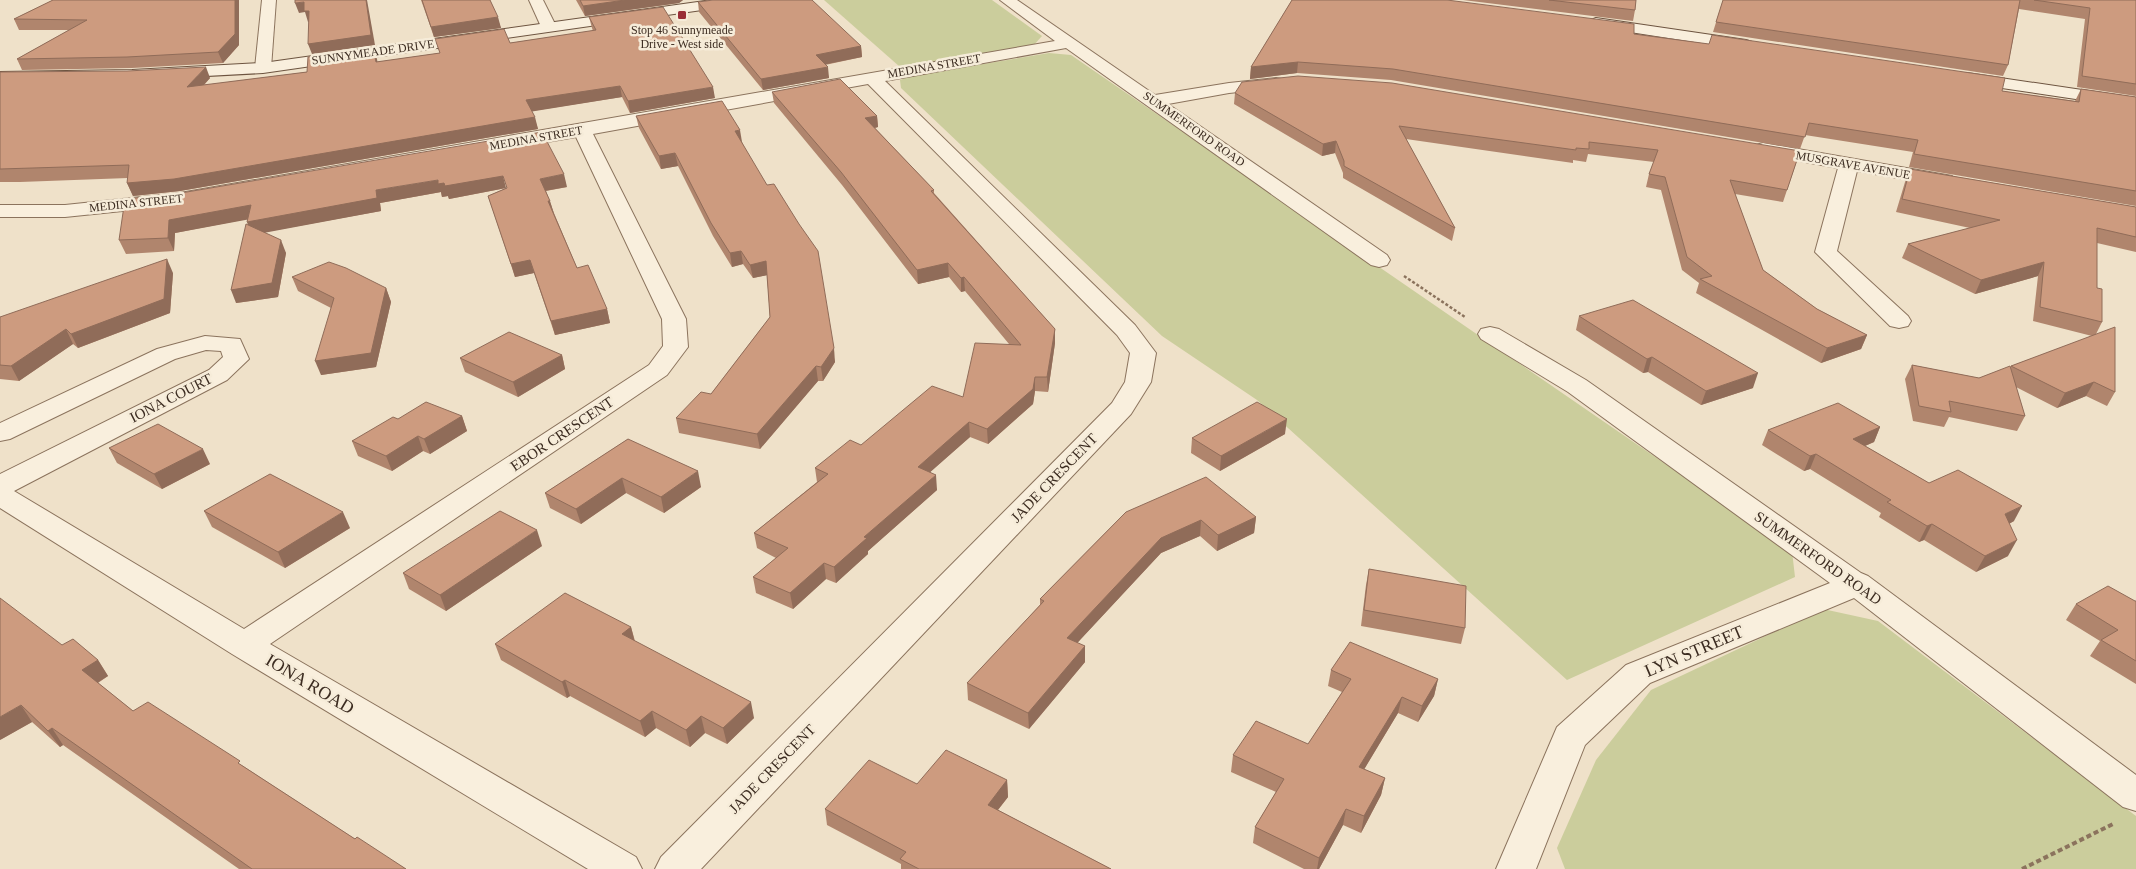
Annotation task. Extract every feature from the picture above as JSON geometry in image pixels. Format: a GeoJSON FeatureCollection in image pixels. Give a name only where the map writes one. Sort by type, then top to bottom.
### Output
{"type":"FeatureCollection","features":[{"type":"Feature","properties":{"kind":"street"},"geometry":{"type":"LineString","coordinates":[[263,68],[269,0]]}},
{"type":"Feature","properties":{"kind":"street"},"geometry":{"type":"LineString","coordinates":[[536,0],[549,28]]}},
{"type":"Feature","properties":{"kind":"street","name":"SUNNYMEADE DRIVE"},"geometry":{"type":"LineString","coordinates":[[0,77],[178,75],[263,68],[744,0]]}},
{"type":"Feature","properties":{"kind":"street","name":"SUMMERFORD ROAD"},"geometry":{"type":"LineString","coordinates":[[1007,0],[1380,260]]}},
{"type":"Feature","properties":{"kind":"street"},"geometry":{"type":"LineString","coordinates":[[1576,21],[1765,48]]}},
{"type":"Feature","properties":{"kind":"street","name":"MEDINA STREET"},"geometry":{"type":"LineString","coordinates":[[0,211],[65,210],[180,200],[1069,43]]}},
{"type":"Feature","properties":{"kind":"street"},"geometry":{"type":"LineString","coordinates":[[1952,76],[2136,103]]}},
{"type":"Feature","properties":{"kind":"street","name":"JADE CRESCENT"},"geometry":{"type":"LineString","coordinates":[[675,869],[1122,408],[1138,382],[1143,353],[1126,330],[871,77]]}},
{"type":"Feature","properties":{"kind":"street"},"geometry":{"type":"LineString","coordinates":[[1154,101],[1229,88],[1297,80]]}},
{"type":"Feature","properties":{"kind":"street","name":"EBOR CRESCENT"},"geometry":{"type":"LineString","coordinates":[[244,645],[658,370],[676,348],[674,319],[582,130]]}},
{"type":"Feature","properties":{"kind":"street","name":"MUSGRAVE AVENUE"},"geometry":{"type":"LineString","coordinates":[[1742,146],[1965,183]]}},
{"type":"Feature","properties":{"kind":"street"},"geometry":{"type":"LineString","coordinates":[[1849,164],[1826,252],[1899,321]]}},
{"type":"Feature","properties":{"kind":"street","name":"SUMMERFORD ROAD"},"geometry":{"type":"LineString","coordinates":[[1490,334],[1577,386],[1850,581],[1857,584],[2136,796]]}},
{"type":"Feature","properties":{"kind":"street","name":"IONA COURT"},"geometry":{"type":"LineString","coordinates":[[0,433],[166,354],[204,343],[232,344],[236,359],[218,375],[0,486]]}},
{"type":"Feature","properties":{"kind":"street","name":"IONA ROAD"},"geometry":{"type":"LineString","coordinates":[[0,495],[244,645],[622,869]]}},
{"type":"Feature","properties":{"kind":"street","name":"LYN STREET"},"geometry":{"type":"LineString","coordinates":[[1516,869],[1570,737],[1638,674],[1857,584]]}},
{"type":"Feature","properties":{"kind":"path"},"geometry":{"type":"LineString","coordinates":[[1380,260],[1490,334]]}},
{"type":"Feature","properties":{"kind":"path"},"geometry":{"type":"LineString","coordinates":[[2022,869],[2118,821]]}},
{"type":"Feature","properties":{"kind":"green space"},"geometry":{"type":"Polygon","coordinates":[[[824,0],[992,0],[1042,36],[1033,46],[900,67],[824,0]]]}},
{"type":"Feature","properties":{"kind":"green space"},"geometry":{"type":"Polygon","coordinates":[[[1049,53],[1071,55],[1792,551],[1795,577],[1567,680],[1257,400],[1162,336],[901,88],[900,80],[910,76],[1049,53]]]}},
{"type":"Feature","properties":{"kind":"green space"},"geometry":{"type":"Polygon","coordinates":[[[1823,609],[1878,621],[2136,816],[2136,869],[1565,869],[1557,848],[1596,760],[1651,690],[1823,609]]]}},
{"type":"Feature","properties":{"kind":"building"},"geometry":{"type":"Polygon","coordinates":[[[53,0],[235,0],[235,34],[218,52],[127,57],[17,59],[87,20],[14,19],[53,0]]]}},
{"type":"Feature","properties":{"kind":"building"},"geometry":{"type":"Polygon","coordinates":[[[295,0],[366,0],[371,35],[308,44],[309,11],[304,11],[304,2],[295,3],[295,0]]]}},
{"type":"Feature","properties":{"kind":"building"},"geometry":{"type":"Polygon","coordinates":[[[422,0],[490,0],[498,17],[431,27],[422,0]]]}},
{"type":"Feature","properties":{"kind":"building"},"geometry":{"type":"Polygon","coordinates":[[[580,0],[625,0],[583,6],[580,0]]]}},
{"type":"Feature","properties":{"kind":"building"},"geometry":{"type":"Polygon","coordinates":[[[713,0],[812,0],[861,46],[816,55],[828,67],[761,79],[698,2],[713,0]]]}},
{"type":"Feature","properties":{"kind":"building"},"geometry":{"type":"Polygon","coordinates":[[[1292,0],[1447,0],[1634,24],[1634,34],[1709,44],[1712,35],[2005,78],[2002,91],[2079,102],[2081,89],[2136,97],[2136,191],[1914,154],[1918,140],[1809,123],[1805,137],[1393,69],[1298,62],[1251,67],[1292,0]]]}},
{"type":"Feature","properties":{"kind":"building"},"geometry":{"type":"Polygon","coordinates":[[[1549,0],[1636,0],[1635,10],[1549,0]]]}},
{"type":"Feature","properties":{"kind":"building"},"geometry":{"type":"Polygon","coordinates":[[[1723,0],[2020,0],[2008,65],[1716,22],[1723,0]]]}},
{"type":"Feature","properties":{"kind":"building"},"geometry":{"type":"Polygon","coordinates":[[[2034,0],[2136,0],[2136,84],[2082,76],[2090,8],[2034,0]]]}},
{"type":"Feature","properties":{"kind":"building"},"geometry":{"type":"Polygon","coordinates":[[[663,7],[713,87],[628,101],[620,86],[526,100],[535,117],[174,179],[127,183],[129,165],[0,169],[0,72],[127,71],[206,67],[187,87],[307,72],[308,57],[373,48],[376,62],[440,53],[435,39],[504,29],[510,43],[596,30],[589,17],[663,7]]]}},
{"type":"Feature","properties":{"kind":"building"},"geometry":{"type":"Polygon","coordinates":[[[1298,76],[1392,83],[1800,151],[1787,190],[1730,180],[1763,270],[1817,309],[1867,335],[1827,348],[1700,279],[1712,276],[1687,257],[1665,177],[1649,174],[1658,150],[1589,142],[1589,149],[1576,148],[1576,150],[1399,126],[1455,228],[1344,166],[1344,161],[1336,141],[1323,144],[1235,93],[1242,82],[1298,76]]]}},
{"type":"Feature","properties":{"kind":"building"},"geometry":{"type":"Polygon","coordinates":[[[840,79],[877,116],[865,118],[934,190],[931,191],[1055,329],[1047,377],[1035,377],[1033,389],[987,429],[969,422],[918,467],[936,475],[864,537],[867,538],[834,567],[824,563],[790,593],[753,577],[788,548],[754,533],[828,474],[815,468],[850,440],[861,445],[932,386],[963,397],[975,343],[1021,345],[964,277],[961,278],[948,263],[917,270],[841,172],[772,92],[840,79]]]}},
{"type":"Feature","properties":{"kind":"building"},"geometry":{"type":"Polygon","coordinates":[[[722,101],[740,130],[735,131],[767,185],[774,184],[818,251],[834,348],[821,367],[816,366],[757,434],[676,418],[701,392],[711,394],[770,317],[766,261],[750,265],[741,251],[730,253],[711,223],[675,153],[659,156],[636,116],[722,101]]]}},
{"type":"Feature","properties":{"kind":"building"},"geometry":{"type":"Polygon","coordinates":[[[542,132],[564,174],[540,179],[550,201],[548,201],[577,268],[588,265],[607,309],[551,321],[530,260],[511,264],[488,196],[507,188],[503,176],[445,186],[444,183],[438,184],[438,180],[376,190],[377,198],[247,222],[251,205],[169,220],[168,238],[119,240],[125,199],[175,194],[542,132]]]}},
{"type":"Feature","properties":{"kind":"building"},"geometry":{"type":"Polygon","coordinates":[[[1910,169],[2136,207],[2136,237],[2097,228],[2097,288],[2102,289],[2102,322],[2040,307],[2044,262],[1981,280],[1908,244],[2000,220],[1902,199],[1910,169]]]}},
{"type":"Feature","properties":{"kind":"building"},"geometry":{"type":"Polygon","coordinates":[[[246,224],[281,240],[272,283],[231,290],[246,224]]]}},
{"type":"Feature","properties":{"kind":"building"},"geometry":{"type":"Polygon","coordinates":[[[167,259],[164,299],[71,334],[66,329],[11,366],[0,365],[0,317],[167,259]]]}},
{"type":"Feature","properties":{"kind":"building"},"geometry":{"type":"Polygon","coordinates":[[[329,262],[346,268],[386,288],[371,353],[315,361],[334,298],[292,277],[329,262]]]}},
{"type":"Feature","properties":{"kind":"building"},"geometry":{"type":"Polygon","coordinates":[[[1633,300],[1758,373],[1706,391],[1652,357],[1647,359],[1579,316],[1633,300]]]}},
{"type":"Feature","properties":{"kind":"building"},"geometry":{"type":"Polygon","coordinates":[[[2115,327],[2115,392],[2094,382],[2065,393],[2011,366],[2115,327]]]}},
{"type":"Feature","properties":{"kind":"building"},"geometry":{"type":"Polygon","coordinates":[[[509,332],[562,355],[513,382],[460,358],[509,332]]]}},
{"type":"Feature","properties":{"kind":"building"},"geometry":{"type":"Polygon","coordinates":[[[1912,365],[1979,378],[2010,366],[2025,416],[1949,401],[1951,412],[1919,406],[1912,365]]]}},
{"type":"Feature","properties":{"kind":"building"},"geometry":{"type":"Polygon","coordinates":[[[426,402],[462,416],[424,439],[418,436],[386,456],[352,441],[393,417],[398,419],[426,402]]]}},
{"type":"Feature","properties":{"kind":"building"},"geometry":{"type":"Polygon","coordinates":[[[1257,402],[1287,419],[1221,456],[1192,438],[1257,402]]]}},
{"type":"Feature","properties":{"kind":"building"},"geometry":{"type":"Polygon","coordinates":[[[1838,403],[1880,427],[1853,439],[1929,483],[1958,470],[2022,506],[2005,514],[2017,540],[1985,556],[1932,524],[1927,526],[1887,502],[1891,500],[1816,454],[1810,456],[1768,430],[1838,403]]]}},
{"type":"Feature","properties":{"kind":"building"},"geometry":{"type":"Polygon","coordinates":[[[158,424],[203,449],[154,474],[109,448],[158,424]]]}},
{"type":"Feature","properties":{"kind":"building"},"geometry":{"type":"Polygon","coordinates":[[[628,439],[698,471],[661,497],[622,478],[576,509],[545,493],[628,439]]]}},
{"type":"Feature","properties":{"kind":"building"},"geometry":{"type":"Polygon","coordinates":[[[270,474],[343,512],[278,552],[204,511],[270,474]]]}},
{"type":"Feature","properties":{"kind":"building"},"geometry":{"type":"Polygon","coordinates":[[[1206,477],[1256,517],[1218,535],[1201,520],[1161,538],[1067,638],[1085,646],[1028,713],[967,683],[1044,601],[1040,599],[1126,512],[1206,477]]]}},
{"type":"Feature","properties":{"kind":"building"},"geometry":{"type":"Polygon","coordinates":[[[500,511],[537,530],[440,595],[403,573],[500,511]]]}},
{"type":"Feature","properties":{"kind":"building"},"geometry":{"type":"Polygon","coordinates":[[[1369,569],[1466,586],[1465,628],[1364,610],[1369,569]]]}},
{"type":"Feature","properties":{"kind":"building"},"geometry":{"type":"Polygon","coordinates":[[[2108,586],[2136,601],[2136,661],[2101,640],[2118,630],[2076,604],[2108,586]]]}},
{"type":"Feature","properties":{"kind":"building"},"geometry":{"type":"Polygon","coordinates":[[[565,593],[631,627],[622,634],[751,702],[723,728],[701,716],[686,730],[652,711],[640,721],[565,680],[562,682],[495,644],[565,593]]]}},
{"type":"Feature","properties":{"kind":"building"},"geometry":{"type":"Polygon","coordinates":[[[0,598],[62,645],[73,639],[98,660],[82,670],[133,711],[148,702],[240,761],[238,763],[355,839],[357,837],[406,869],[252,869],[52,728],[48,731],[21,705],[0,717],[0,598]]]}},
{"type":"Feature","properties":{"kind":"building"},"geometry":{"type":"Polygon","coordinates":[[[1350,642],[1438,679],[1422,706],[1402,697],[1359,767],[1385,778],[1364,816],[1346,809],[1319,858],[1255,827],[1284,779],[1233,755],[1256,721],[1308,744],[1351,679],[1331,670],[1350,642]]]}},
{"type":"Feature","properties":{"kind":"building"},"geometry":{"type":"Polygon","coordinates":[[[946,750],[1007,780],[988,805],[1111,869],[919,869],[900,859],[906,852],[825,809],[869,760],[917,784],[946,750]]]}},
{"type":"Feature","properties":{"kind":"place","name":"Stop 46 Sunnymeade Drive - West side"},"geometry":{"type":"Point","coordinates":[682,15]}}]}
